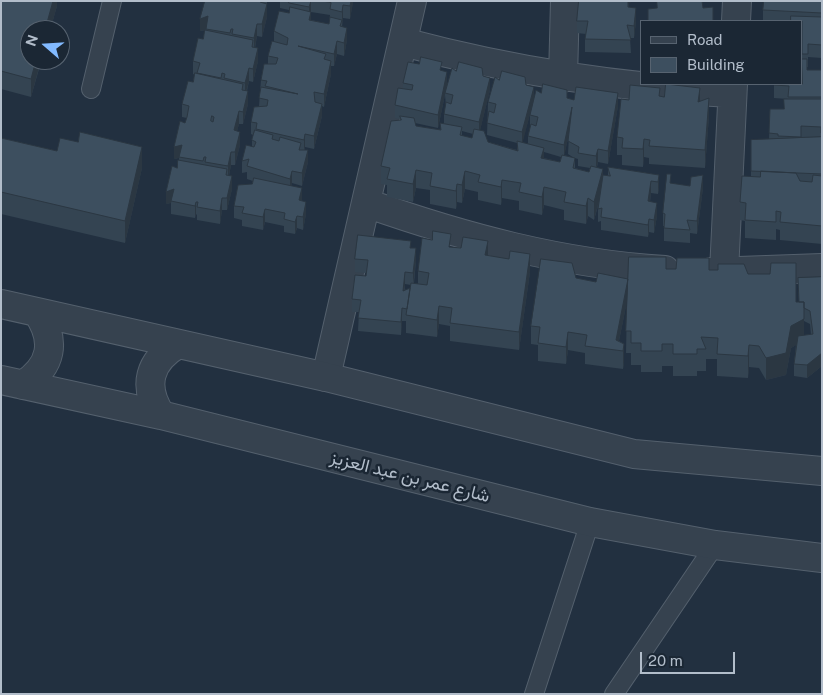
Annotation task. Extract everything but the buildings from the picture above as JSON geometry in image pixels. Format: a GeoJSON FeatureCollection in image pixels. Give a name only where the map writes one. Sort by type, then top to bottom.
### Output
{"type":"FeatureCollection","features":[{"type":"Feature","properties":{"kind":"street"},"geometry":{"type":"LineString","coordinates":[[326,377],[412,1]]}},
{"type":"Feature","properties":{"kind":"street"},"geometry":{"type":"LineString","coordinates":[[563,78],[565,1]]}},
{"type":"Feature","properties":{"kind":"street"},"geometry":{"type":"LineString","coordinates":[[736,1],[736,20]]}},
{"type":"Feature","properties":{"kind":"street"},"geometry":{"type":"LineString","coordinates":[[403,42],[500,66],[620,86],[732,88],[724,272]]}},
{"type":"Feature","properties":{"kind":"street"},"geometry":{"type":"LineString","coordinates":[[366,203],[424,223],[542,254],[663,270],[724,272],[822,268]]}},
{"type":"Feature","properties":{"kind":"street"},"geometry":{"type":"LineString","coordinates":[[1,304],[326,377],[634,454],[822,471]]}},
{"type":"Feature","properties":{"kind":"street"},"geometry":{"type":"LineString","coordinates":[[12,383],[42,369],[50,346],[46,328],[38,312]]}},
{"type":"Feature","properties":{"kind":"street"},"geometry":{"type":"LineString","coordinates":[[161,415],[150,393],[150,381],[159,358],[178,344]]}},
{"type":"Feature","properties":{"kind":"street","name":"شارع عمر بن عبد العزيز"},"geometry":{"type":"LineString","coordinates":[[12,383],[161,415],[590,522],[715,545],[822,558]]}},
{"type":"Feature","properties":{"kind":"lane"},"geometry":{"type":"LineString","coordinates":[[91,89],[112,1]]}},
{"type":"Feature","properties":{"kind":"lane"},"geometry":{"type":"LineString","coordinates":[[534,694],[590,522]]}},
{"type":"Feature","properties":{"kind":"lane"},"geometry":{"type":"LineString","coordinates":[[614,694],[715,545]]}}]}
